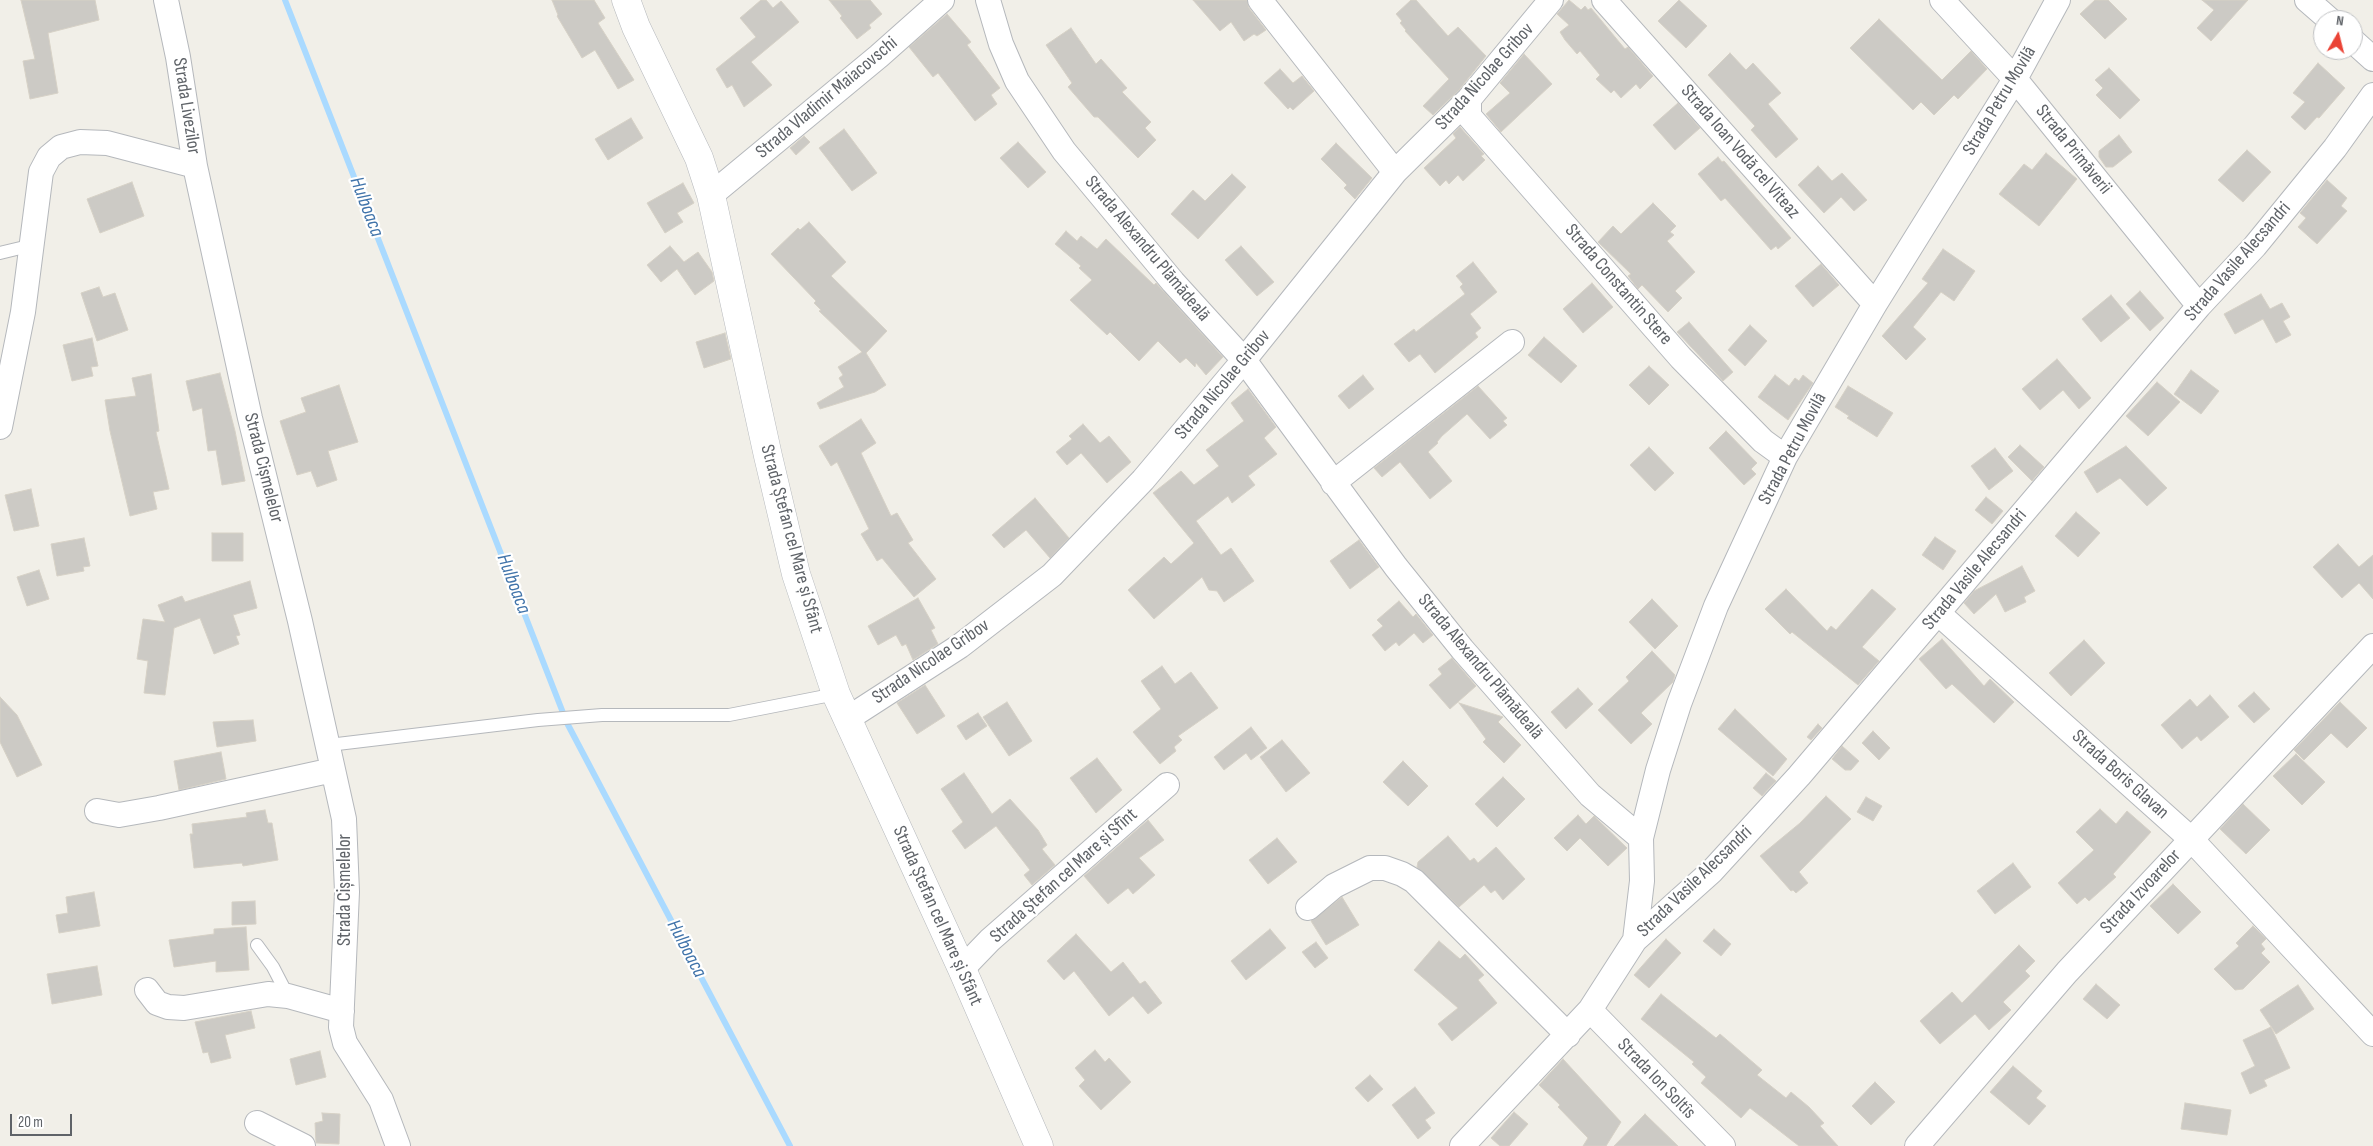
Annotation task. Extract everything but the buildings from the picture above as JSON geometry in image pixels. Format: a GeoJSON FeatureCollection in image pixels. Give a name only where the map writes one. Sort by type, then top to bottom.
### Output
{"type":"FeatureCollection","features":[{"type":"Feature","properties":{"kind":"street","name":"Strada Livezilor"},"geometry":{"type":"LineString","coordinates":[[33,245],[42,172],[49,157],[61,147],[80,142],[107,143],[195,166],[178,57],[166,0]]}},
{"type":"Feature","properties":{"kind":"street","name":"Strada Ștefan cel Mare și Sfânt"},"geometry":{"type":"LineString","coordinates":[[626,0],[636,27],[699,158],[711,195],[796,574],[836,694],[962,969],[1039,1146]]}},
{"type":"Feature","properties":{"kind":"street","name":"Strada Vladimir Maiacovschi"},"geometry":{"type":"LineString","coordinates":[[711,195],[879,56],[942,0]]}},
{"type":"Feature","properties":{"kind":"street","name":"Strada Alexandru Plămădeală"},"geometry":{"type":"LineString","coordinates":[[988,0],[1001,44],[1017,81],[1064,152],[1113,208],[1173,282],[1244,360],[1402,574],[1519,716],[1590,795],[1641,838]]}},
{"type":"Feature","properties":{"kind":"street"},"geometry":{"type":"LineString","coordinates":[[1260,0],[1395,172]]}},
{"type":"Feature","properties":{"kind":"street","name":"Strada Nicolae Gribov"},"geometry":{"type":"LineString","coordinates":[[847,719],[960,646],[1052,575],[1143,480],[1244,360],[1395,172],[1469,99],[1551,0]]}},
{"type":"Feature","properties":{"kind":"street","name":"Strada Ioan Vodă cel Viteaz"},"geometry":{"type":"LineString","coordinates":[[1604,0],[1876,304]]}},
{"type":"Feature","properties":{"kind":"street","name":"Strada Primăverii"},"geometry":{"type":"LineString","coordinates":[[1942,0],[2015,78],[2199,306]]}},
{"type":"Feature","properties":{"kind":"street","name":"Strada Petru Movilă"},"geometry":{"type":"LineString","coordinates":[[1635,940],[1642,881],[1641,838],[1658,770],[1679,704],[1716,606],[1785,457],[1876,304],[2015,78],[2058,0]]}},
{"type":"Feature","properties":{"kind":"street"},"geometry":{"type":"LineString","coordinates":[[2307,0],[2318,10]]}},
{"type":"Feature","properties":{"kind":"street"},"geometry":{"type":"LineString","coordinates":[[2363,50],[2373,59]]}},
{"type":"Feature","properties":{"kind":"street","name":"Strada Vasile Alecsandri"},"geometry":{"type":"LineString","coordinates":[[1462,1146],[1590,1010],[1635,940],[1712,871],[1799,776],[1939,614],[2199,306],[2254,246],[2303,188],[2373,95]]}},
{"type":"Feature","properties":{"kind":"street","name":"Strada Constantin Stere"},"geometry":{"type":"LineString","coordinates":[[1469,99],[1469,116],[1681,358],[1763,441],[1785,457]]}},
{"type":"Feature","properties":{"kind":"street","name":"Strada Cișmelelor"},"geometry":{"type":"LineString","coordinates":[[195,166],[250,418],[329,745],[344,819],[348,892],[340,1027],[345,1043],[381,1100],[398,1146]]}},
{"type":"Feature","properties":{"kind":"street"},"geometry":{"type":"LineString","coordinates":[[0,427],[23,312],[33,245]]}},
{"type":"Feature","properties":{"kind":"street"},"geometry":{"type":"LineString","coordinates":[[1333,483],[1512,342]]}},
{"type":"Feature","properties":{"kind":"street","name":"Strada Boris Glavan"},"geometry":{"type":"LineString","coordinates":[[1939,614],[2191,839],[2373,1034]]}},
{"type":"Feature","properties":{"kind":"street","name":"Strada Izvoarelor"},"geometry":{"type":"LineString","coordinates":[[1917,1146],[2067,972],[2373,646]]}},
{"type":"Feature","properties":{"kind":"street"},"geometry":{"type":"LineString","coordinates":[[97,811],[119,815],[333,770]]}},
{"type":"Feature","properties":{"kind":"street","name":"Strada Ștefan cel Mare și Sfînt"},"geometry":{"type":"LineString","coordinates":[[962,969],[997,934],[1167,785]]}},
{"type":"Feature","properties":{"kind":"street"},"geometry":{"type":"LineString","coordinates":[[1308,908],[1334,886],[1370,868],[1385,868],[1402,874],[1414,881],[1568,1035]]}},
{"type":"Feature","properties":{"kind":"street"},"geometry":{"type":"LineString","coordinates":[[147,990],[157,1003],[168,1007],[184,1008],[268,994],[288,996],[342,1011]]}},
{"type":"Feature","properties":{"kind":"street","name":"Strada Ion Soltîs"},"geometry":{"type":"LineString","coordinates":[[1590,1010],[1723,1146]]}},
{"type":"Feature","properties":{"kind":"street"},"geometry":{"type":"LineString","coordinates":[[257,1123],[303,1146]]}},
{"type":"Feature","properties":{"kind":"lane"},"geometry":{"type":"LineString","coordinates":[[0,253],[33,245]]}},
{"type":"Feature","properties":{"kind":"lane"},"geometry":{"type":"LineString","coordinates":[[329,745],[538,720],[602,715],[729,715],[836,694]]}},
{"type":"Feature","properties":{"kind":"lane"},"geometry":{"type":"LineString","coordinates":[[257,945],[273,967],[288,996]]}},
{"type":"Feature","properties":{"kind":"waterway","name":"Hulboaca"},"geometry":{"type":"LineString","coordinates":[[285,0],[567,723],[790,1146]]}}]}
